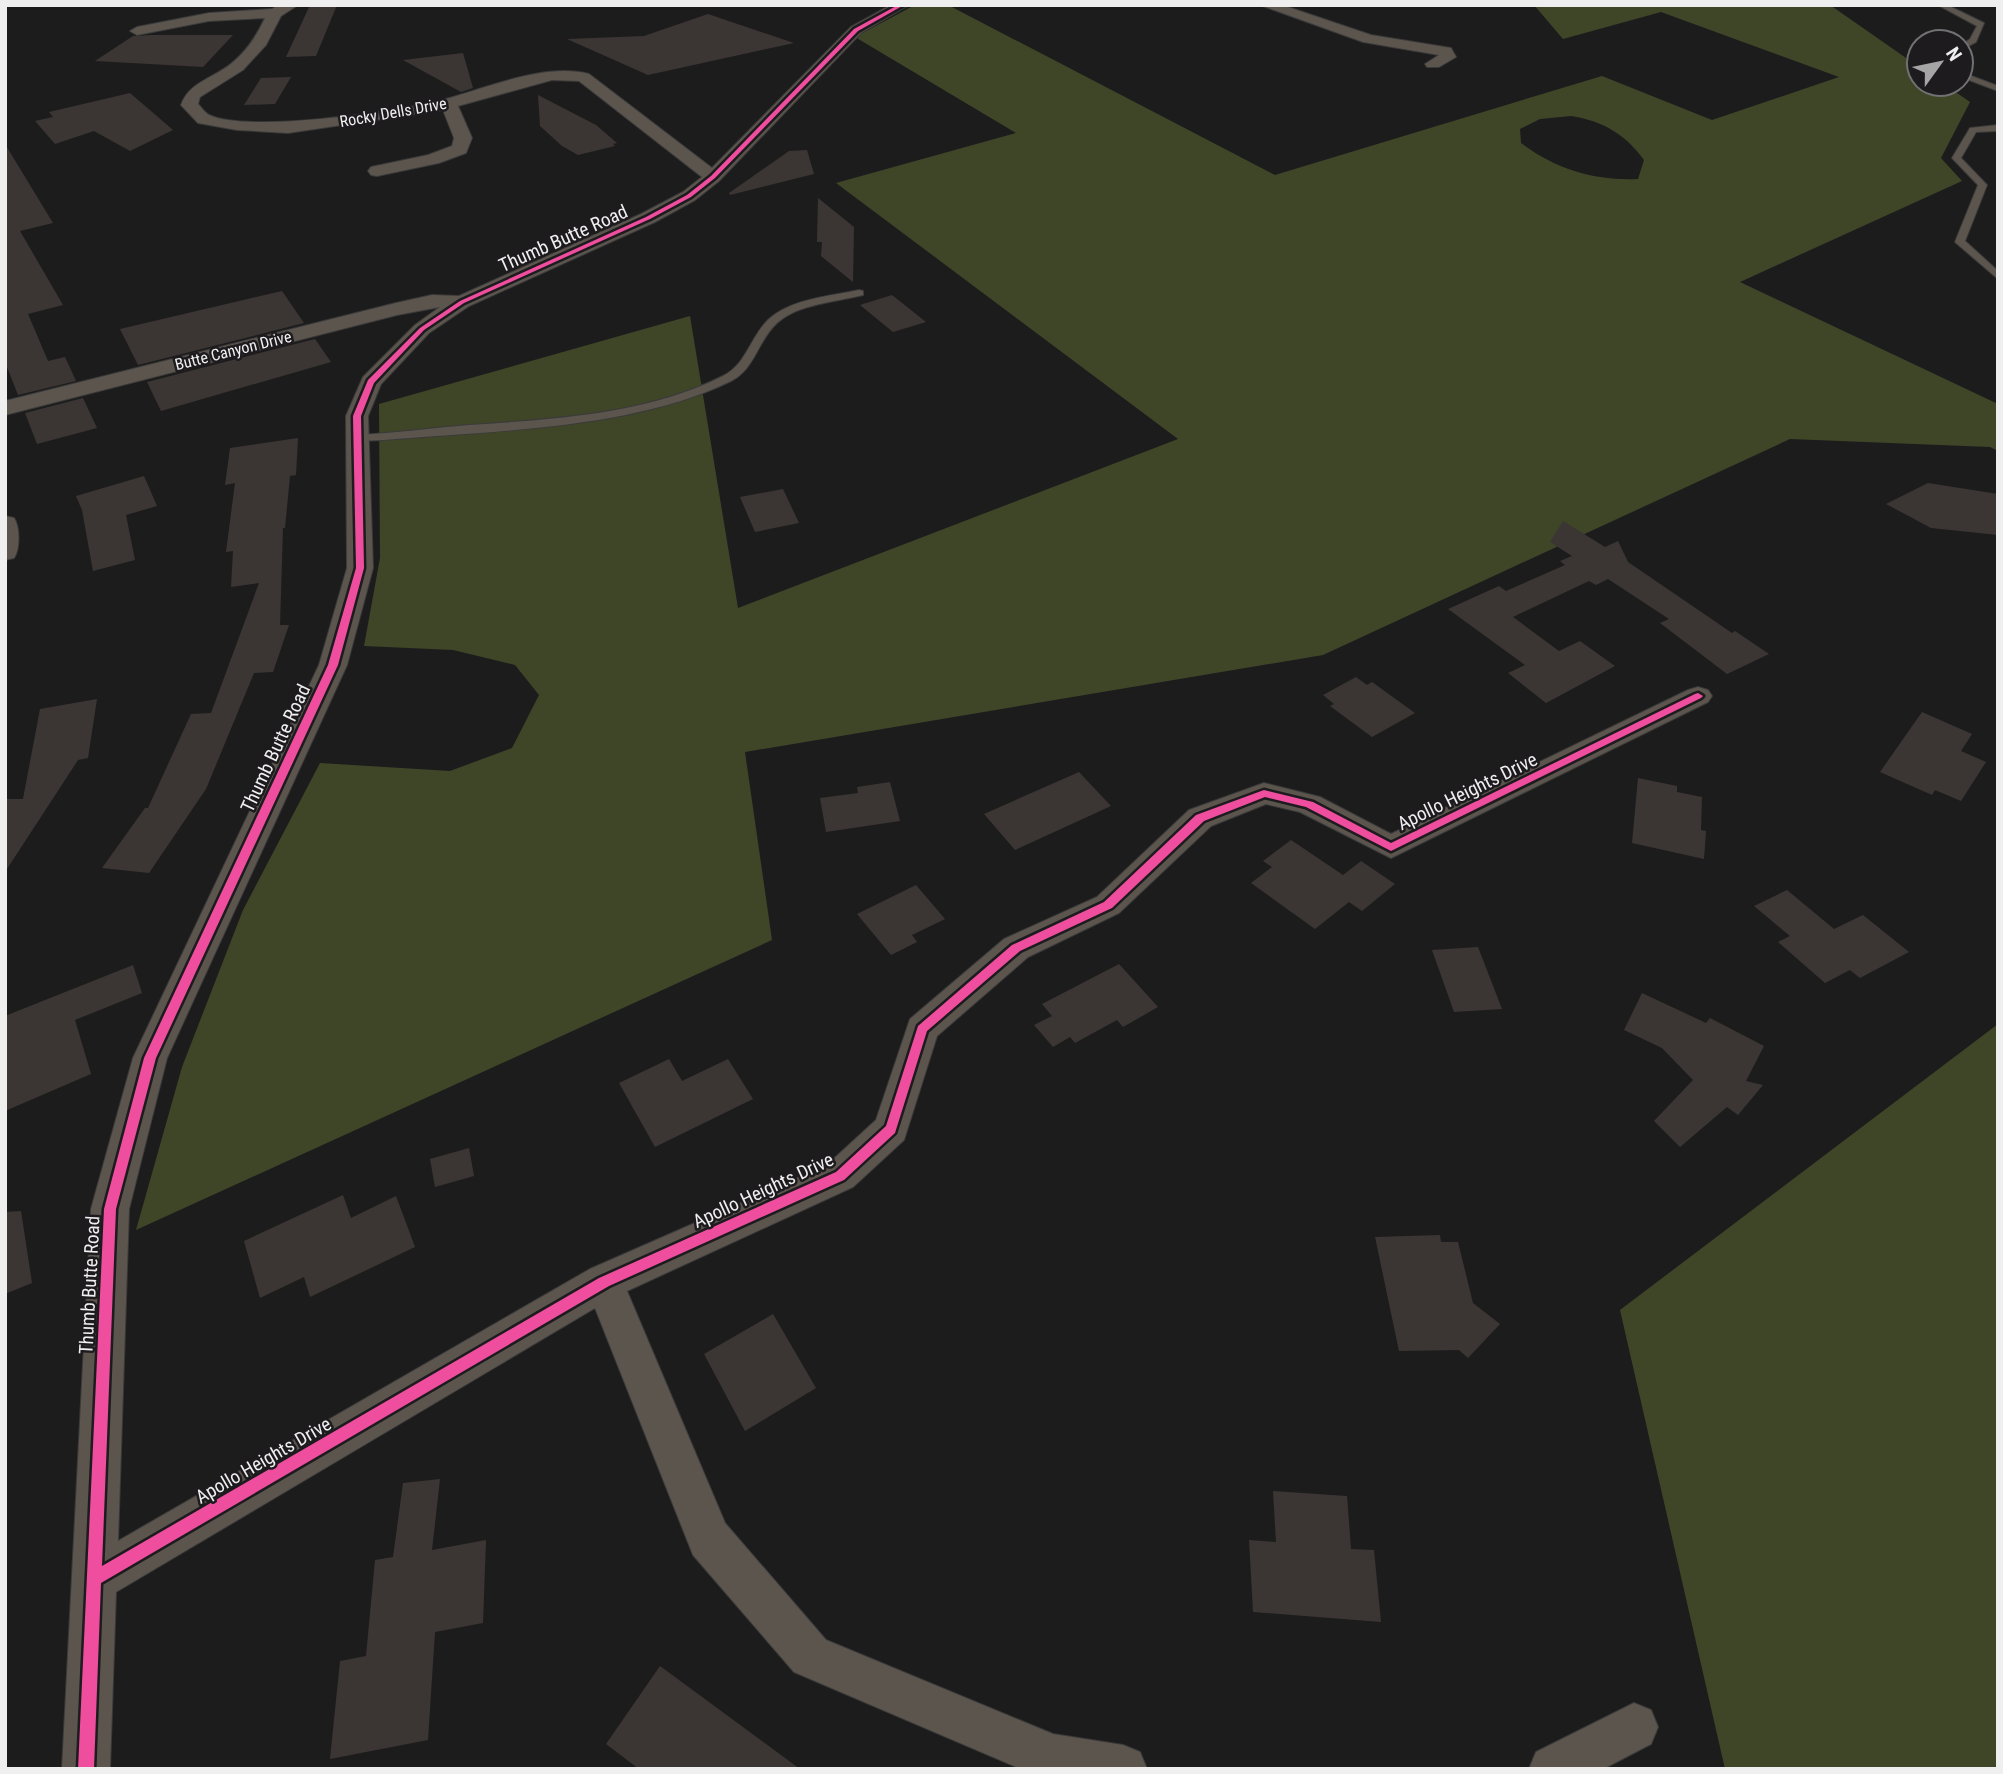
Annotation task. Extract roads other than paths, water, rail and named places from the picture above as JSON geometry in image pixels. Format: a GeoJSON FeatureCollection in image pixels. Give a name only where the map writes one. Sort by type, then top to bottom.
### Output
{"type":"FeatureCollection","features":[{"type":"Feature","properties":{"kind":"street","name":"Thumb Butte Road"},"geometry":{"type":"LineString","coordinates":[[86,1769],[110,1209],[150,1058],[333,666],[360,568],[357,416],[371,382],[422,329],[462,302],[648,218],[689,195],[713,177],[856,30],[902,5]]}},
{"type":"Feature","properties":{"kind":"street"},"geometry":{"type":"LineString","coordinates":[[1267,5],[1368,38],[1446,51],[1448,57],[1433,64]]}},
{"type":"Feature","properties":{"kind":"street","name":"Rocky Dells Drive"},"geometry":{"type":"LineString","coordinates":[[283,9],[261,41],[237,67],[193,94],[189,105],[204,119],[237,125],[288,128],[362,119],[449,103],[552,75],[583,76],[713,177]]}},
{"type":"Feature","properties":{"kind":"street"},"geometry":{"type":"LineString","coordinates":[[137,32],[219,16],[283,9]]}},
{"type":"Feature","properties":{"kind":"street"},"geometry":{"type":"LineString","coordinates":[[377,171],[433,159],[460,149],[463,138],[449,103]]}},
{"type":"Feature","properties":{"kind":"street","name":"Butte Canyon Drive"},"geometry":{"type":"LineString","coordinates":[[5,408],[432,301],[462,302]]}},
{"type":"Feature","properties":{"kind":"street"},"geometry":{"type":"LineString","coordinates":[[5,523],[5,553]]}},
{"type":"Feature","properties":{"kind":"street","name":"Apollo Heights Drive"},"geometry":{"type":"LineString","coordinates":[[93,1580],[604,1282],[840,1176],[891,1129],[922,1028],[1016,948],[1108,905],[1200,818],[1264,793],[1309,804],[1391,848],[1698,696]]}},
{"type":"Feature","properties":{"kind":"street"},"geometry":{"type":"LineString","coordinates":[[604,1282],[709,1538],[810,1656],[1053,1758],[1122,1769]]}},
{"type":"Feature","properties":{"kind":"street"},"geometry":{"type":"LineString","coordinates":[[1553,1769],[1634,1727]]}},
{"type":"Feature","properties":{"kind":"lane"},"geometry":{"type":"LineString","coordinates":[[1941,5],[1981,25],[1975,36]]}},
{"type":"Feature","properties":{"kind":"lane"},"geometry":{"type":"LineString","coordinates":[[1975,80],[1998,89]]}},
{"type":"Feature","properties":{"kind":"lane"},"geometry":{"type":"LineString","coordinates":[[1998,128],[1973,130],[1956,158],[1983,185],[1960,242],[1998,276]]}},
{"type":"Feature","properties":{"kind":"lane"},"geometry":{"type":"LineString","coordinates":[[358,438],[395,437],[607,417],[664,402],[730,377],[749,362],[773,321],[787,313],[859,293]]}}]}
